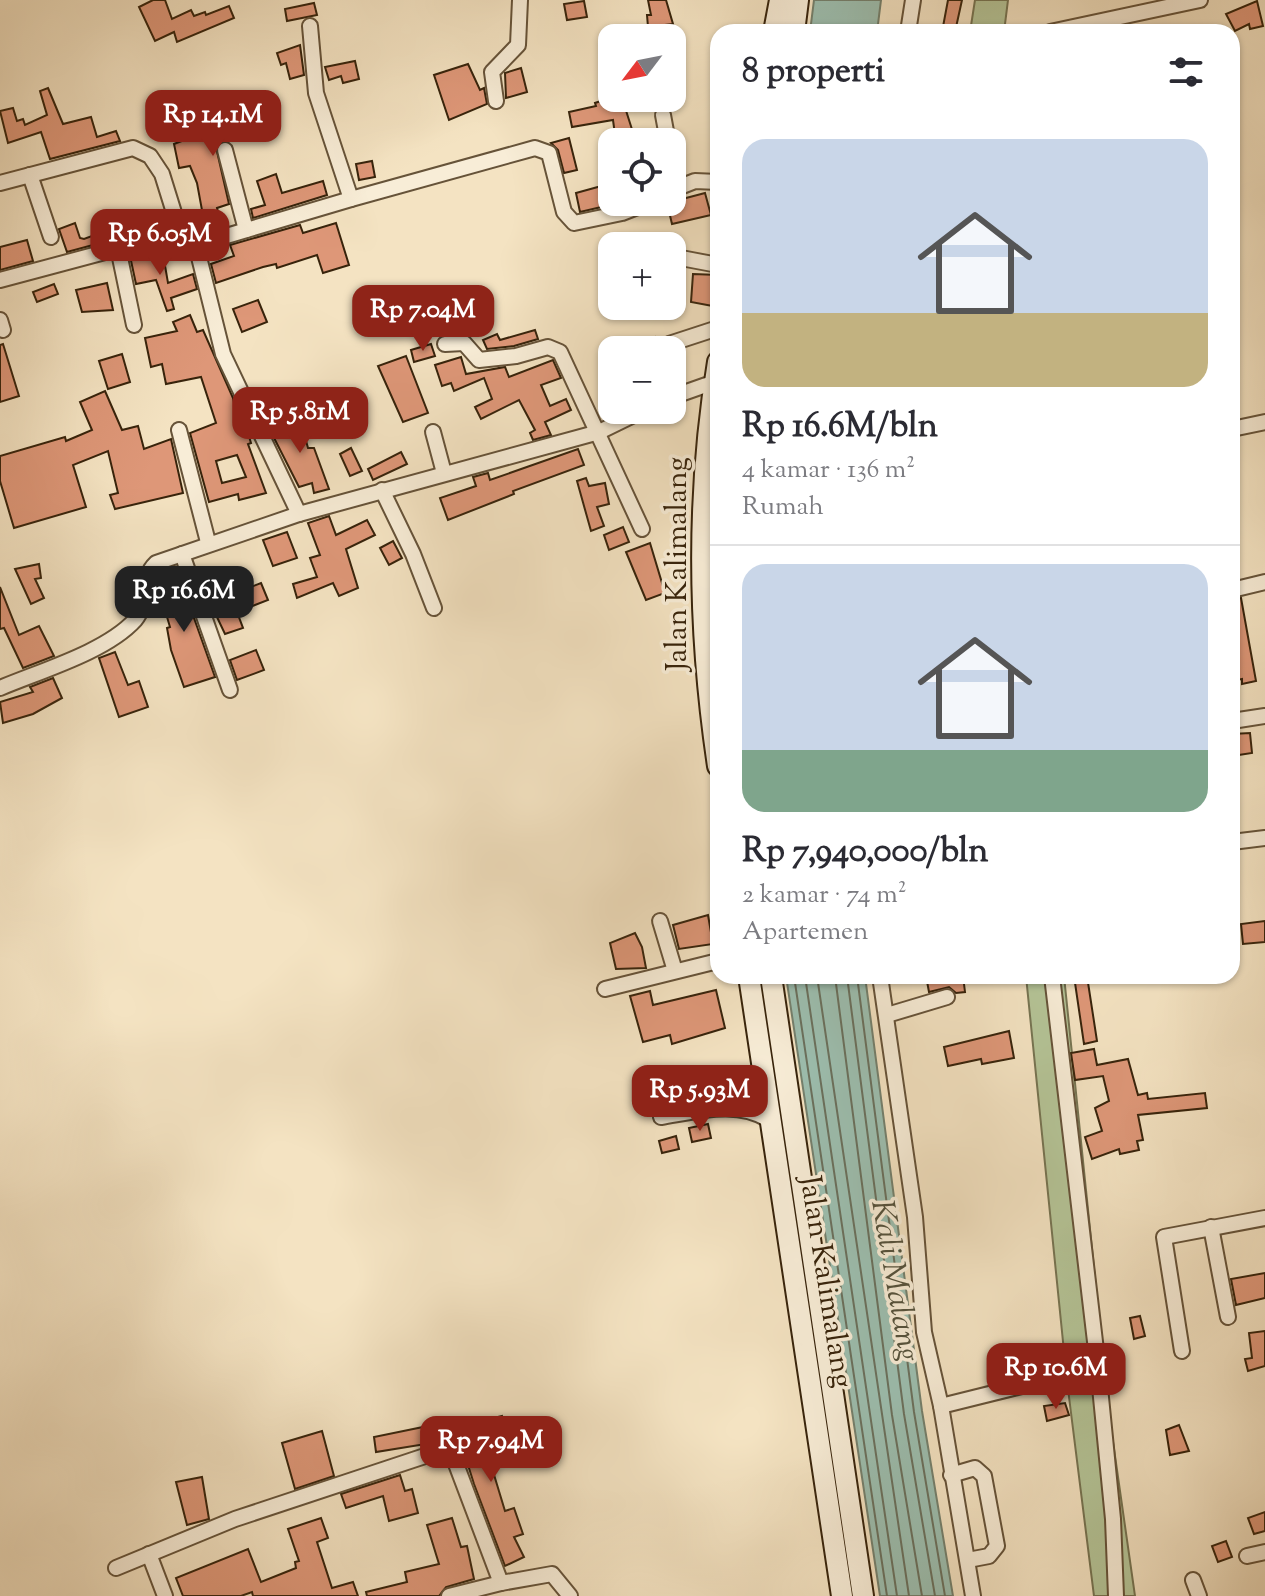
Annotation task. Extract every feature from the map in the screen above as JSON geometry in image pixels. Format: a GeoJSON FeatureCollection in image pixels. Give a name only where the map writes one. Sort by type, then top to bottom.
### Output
{"type":"FeatureCollection","features":[{"type":"Feature","properties":{"kind":"main road"},"geometry":{"type":"LineString","coordinates":[[776,24],[780,0]]}},
{"type":"Feature","properties":{"kind":"main road"},"geometry":{"type":"LineString","coordinates":[[795,24],[798,0]]}},
{"type":"Feature","properties":{"kind":"main road","name":"Jalan Kalimalang"},"geometry":{"type":"LineString","coordinates":[[710,454],[701,557],[704,658],[710,704]]}},
{"type":"Feature","properties":{"kind":"main road","name":"Jalan Kalimalang"},"geometry":{"type":"LineString","coordinates":[[750,984],[842,1596]]}},
{"type":"Feature","properties":{"kind":"main road","name":"Jalan Kalimalang"},"geometry":{"type":"LineString","coordinates":[[772,984],[863,1596]]}},
{"type":"Feature","properties":{"kind":"street"},"geometry":{"type":"LineString","coordinates":[[496,101],[492,72],[518,45],[520,0]]}},
{"type":"Feature","properties":{"kind":"street"},"geometry":{"type":"LineString","coordinates":[[909,24],[913,0]]}},
{"type":"Feature","properties":{"kind":"street"},"geometry":{"type":"LineString","coordinates":[[1088,24],[1200,0]]}},
{"type":"Feature","properties":{"kind":"street"},"geometry":{"type":"LineString","coordinates":[[310,26],[316,93],[351,199]]}},
{"type":"Feature","properties":{"kind":"street"},"geometry":{"type":"LineString","coordinates":[[663,115],[665,128]]}},
{"type":"Feature","properties":{"kind":"street"},"geometry":{"type":"LineString","coordinates":[[0,183],[133,148],[150,156],[162,174],[180,232],[196,245],[223,354],[299,514]]}},
{"type":"Feature","properties":{"kind":"street"},"geometry":{"type":"LineString","coordinates":[[196,245],[535,148],[549,153],[564,212],[574,223],[608,216]]}},
{"type":"Feature","properties":{"kind":"street"},"geometry":{"type":"LineString","coordinates":[[225,150],[246,230]]}},
{"type":"Feature","properties":{"kind":"street"},"geometry":{"type":"LineString","coordinates":[[30,175],[51,237]]}},
{"type":"Feature","properties":{"kind":"street"},"geometry":{"type":"LineString","coordinates":[[686,184],[710,182]]}},
{"type":"Feature","properties":{"kind":"street"},"geometry":{"type":"LineString","coordinates":[[0,280],[180,232]]}},
{"type":"Feature","properties":{"kind":"street"},"geometry":{"type":"LineString","coordinates":[[118,248],[134,325]]}},
{"type":"Feature","properties":{"kind":"street"},"geometry":{"type":"LineString","coordinates":[[686,259],[710,263]]}},
{"type":"Feature","properties":{"kind":"street"},"geometry":{"type":"LineString","coordinates":[[686,338],[710,331]]}},
{"type":"Feature","properties":{"kind":"street"},"geometry":{"type":"LineString","coordinates":[[445,344],[464,343],[481,360],[555,348],[599,432],[642,529]]}},
{"type":"Feature","properties":{"kind":"street"},"geometry":{"type":"LineString","coordinates":[[686,392],[710,385]]}},
{"type":"Feature","properties":{"kind":"street"},"geometry":{"type":"LineString","coordinates":[[1240,427],[1265,422]]}},
{"type":"Feature","properties":{"kind":"street"},"geometry":{"type":"LineString","coordinates":[[0,688],[115,638],[144,605],[148,571],[156,563],[208,542],[299,514],[599,432],[615,424]]}},
{"type":"Feature","properties":{"kind":"street"},"geometry":{"type":"LineString","coordinates":[[179,430],[208,542]]}},
{"type":"Feature","properties":{"kind":"street"},"geometry":{"type":"LineString","coordinates":[[433,432],[444,473]]}},
{"type":"Feature","properties":{"kind":"street"},"geometry":{"type":"LineString","coordinates":[[382,490],[413,554],[434,608]]}},
{"type":"Feature","properties":{"kind":"street"},"geometry":{"type":"LineString","coordinates":[[182,554],[230,690]]}},
{"type":"Feature","properties":{"kind":"street"},"geometry":{"type":"LineString","coordinates":[[1240,588],[1265,582]]}},
{"type":"Feature","properties":{"kind":"street"},"geometry":{"type":"LineString","coordinates":[[1240,720],[1265,716]]}},
{"type":"Feature","properties":{"kind":"street"},"geometry":{"type":"LineString","coordinates":[[1240,841],[1265,838]]}},
{"type":"Feature","properties":{"kind":"street"},"geometry":{"type":"LineString","coordinates":[[660,921],[675,971]]}},
{"type":"Feature","properties":{"kind":"street"},"geometry":{"type":"LineString","coordinates":[[605,989],[710,963]]}},
{"type":"Feature","properties":{"kind":"street"},"geometry":{"type":"LineString","coordinates":[[881,984],[915,1217],[924,1332],[941,1406],[973,1596]]}},
{"type":"Feature","properties":{"kind":"street"},"geometry":{"type":"LineString","coordinates":[[1053,984],[1098,1367],[1113,1519],[1116,1596]]}},
{"type":"Feature","properties":{"kind":"street"},"geometry":{"type":"LineString","coordinates":[[887,1015],[947,997]]}},
{"type":"Feature","properties":{"kind":"street"},"geometry":{"type":"LineString","coordinates":[[661,1117],[735,1108],[761,1113],[771,1122],[792,1119]]}},
{"type":"Feature","properties":{"kind":"street"},"geometry":{"type":"LineString","coordinates":[[1182,1351],[1164,1237],[1265,1218]]}},
{"type":"Feature","properties":{"kind":"street"},"geometry":{"type":"LineString","coordinates":[[1211,1227],[1228,1317]]}},
{"type":"Feature","properties":{"kind":"street"},"geometry":{"type":"LineString","coordinates":[[941,1406],[1098,1367]]}},
{"type":"Feature","properties":{"kind":"street"},"geometry":{"type":"LineString","coordinates":[[116,1568],[235,1519],[437,1452],[453,1456],[501,1583]]}},
{"type":"Feature","properties":{"kind":"street"},"geometry":{"type":"LineString","coordinates":[[951,1475],[972,1468],[984,1476],[997,1546],[989,1556],[968,1560]]}},
{"type":"Feature","properties":{"kind":"street"},"geometry":{"type":"LineString","coordinates":[[1247,1556],[1265,1552]]}},
{"type":"Feature","properties":{"kind":"street"},"geometry":{"type":"LineString","coordinates":[[149,1554],[165,1596]]}},
{"type":"Feature","properties":{"kind":"street"},"geometry":{"type":"LineString","coordinates":[[449,1596],[552,1574],[570,1596]]}},
{"type":"Feature","properties":{"kind":"street"},"geometry":{"type":"LineString","coordinates":[[1193,1580],[1199,1596]]}},
{"type":"Feature","properties":{"kind":"shaded area"},"geometry":{"type":"Polygon","coordinates":[[[975,0],[1008,0],[1005,24],[971,24],[975,0]]]}},
{"type":"Feature","properties":{"kind":"shaded area"},"geometry":{"type":"Polygon","coordinates":[[[1027,984],[1065,984],[1109,1414],[1135,1596],[1094,1596],[1067,1381],[1027,984]]]}},
{"type":"Feature","properties":{"kind":"water"},"geometry":{"type":"Polygon","coordinates":[[[814,0],[881,0],[878,24],[811,24],[814,0]]]}},
{"type":"Feature","properties":{"kind":"water","name":"Kali Malang"},"geometry":{"type":"Polygon","coordinates":[[[787,984],[866,984],[922,1411],[953,1596],[880,1596],[787,984]]]}},
{"type":"Feature","properties":{"kind":"building"},"geometry":{"type":"Polygon","coordinates":[[[153,0],[165,0],[172,19],[191,10],[194,16],[205,12],[206,15],[229,6],[234,18],[177,42],[174,32],[155,41],[139,7],[153,0]]]}},
{"type":"Feature","properties":{"kind":"building"},"geometry":{"type":"Polygon","coordinates":[[[648,0],[666,0],[673,24],[648,24],[647,15],[651,15],[648,0]]]}},
{"type":"Feature","properties":{"kind":"building"},"geometry":{"type":"Polygon","coordinates":[[[948,0],[962,0],[957,24],[944,24],[948,0]]]}},
{"type":"Feature","properties":{"kind":"building"},"geometry":{"type":"Polygon","coordinates":[[[584,1],[587,17],[567,20],[564,4],[584,1]]]}},
{"type":"Feature","properties":{"kind":"building"},"geometry":{"type":"Polygon","coordinates":[[[1257,1],[1263,26],[1250,29],[1249,24],[1240,28],[1240,24],[1231,24],[1226,14],[1257,1]]]}},
{"type":"Feature","properties":{"kind":"building"},"geometry":{"type":"Polygon","coordinates":[[[314,3],[317,15],[287,21],[285,9],[314,3]]]}},
{"type":"Feature","properties":{"kind":"building"},"geometry":{"type":"Polygon","coordinates":[[[300,45],[304,75],[290,79],[286,63],[281,65],[277,53],[300,45]]]}},
{"type":"Feature","properties":{"kind":"building"},"geometry":{"type":"Polygon","coordinates":[[[355,61],[359,79],[343,83],[341,76],[329,80],[325,67],[355,61]]]}},
{"type":"Feature","properties":{"kind":"building"},"geometry":{"type":"Polygon","coordinates":[[[468,64],[480,90],[484,88],[487,104],[449,120],[434,75],[468,64]]]}},
{"type":"Feature","properties":{"kind":"building"},"geometry":{"type":"Polygon","coordinates":[[[521,68],[527,92],[506,98],[505,73],[521,68]]]}},
{"type":"Feature","properties":{"kind":"building"},"geometry":{"type":"Polygon","coordinates":[[[48,88],[63,124],[91,117],[97,137],[116,131],[120,141],[50,159],[41,132],[8,143],[0,111],[13,108],[17,121],[23,119],[25,125],[47,115],[40,91],[48,88]]]}},
{"type":"Feature","properties":{"kind":"building"},"geometry":{"type":"Polygon","coordinates":[[[214,97],[224,125],[255,113],[263,134],[222,141],[216,147],[229,204],[217,208],[222,227],[206,232],[197,183],[190,166],[179,168],[174,144],[208,131],[199,102],[214,97]]]}},
{"type":"Feature","properties":{"kind":"building"},"geometry":{"type":"Polygon","coordinates":[[[598,102],[598,112],[626,112],[632,128],[614,128],[613,120],[572,127],[569,112],[596,106],[598,102]]]}},
{"type":"Feature","properties":{"kind":"building"},"geometry":{"type":"Polygon","coordinates":[[[569,138],[577,170],[564,173],[558,150],[551,143],[569,138]]]}},
{"type":"Feature","properties":{"kind":"building"},"geometry":{"type":"Polygon","coordinates":[[[372,161],[375,177],[359,180],[356,164],[372,161]]]}},
{"type":"Feature","properties":{"kind":"building"},"geometry":{"type":"Polygon","coordinates":[[[276,174],[282,193],[323,181],[327,195],[253,218],[251,209],[265,205],[257,181],[276,174]]]}},
{"type":"Feature","properties":{"kind":"building"},"geometry":{"type":"Polygon","coordinates":[[[598,187],[598,208],[580,212],[576,193],[598,187]]]}},
{"type":"Feature","properties":{"kind":"building"},"geometry":{"type":"Polygon","coordinates":[[[705,193],[710,215],[672,224],[670,216],[686,216],[686,198],[705,193]]]}},
{"type":"Feature","properties":{"kind":"building"},"geometry":{"type":"Polygon","coordinates":[[[130,222],[143,222],[145,231],[67,252],[59,229],[75,223],[80,238],[84,239],[130,222]]]}},
{"type":"Feature","properties":{"kind":"building"},"geometry":{"type":"Polygon","coordinates":[[[336,223],[349,265],[323,273],[317,255],[277,268],[276,264],[263,267],[216,283],[211,264],[234,256],[230,245],[300,225],[303,233],[336,223]]]}},
{"type":"Feature","properties":{"kind":"building"},"geometry":{"type":"Polygon","coordinates":[[[27,240],[33,261],[0,270],[0,247],[27,240]]]}},
{"type":"Feature","properties":{"kind":"building"},"geometry":{"type":"Polygon","coordinates":[[[148,251],[149,257],[163,254],[168,283],[193,274],[197,289],[171,298],[174,309],[167,311],[156,280],[136,284],[130,256],[148,251]]]}},
{"type":"Feature","properties":{"kind":"building"},"geometry":{"type":"Polygon","coordinates":[[[693,274],[710,275],[710,306],[691,302],[693,274]]]}},
{"type":"Feature","properties":{"kind":"building"},"geometry":{"type":"Polygon","coordinates":[[[107,283],[113,310],[82,312],[76,290],[107,283]]]}},
{"type":"Feature","properties":{"kind":"building"},"geometry":{"type":"Polygon","coordinates":[[[54,284],[58,294],[37,302],[33,292],[54,284]]]}},
{"type":"Feature","properties":{"kind":"building"},"geometry":{"type":"Polygon","coordinates":[[[258,300],[267,322],[242,332],[233,309],[258,300]]]}},
{"type":"Feature","properties":{"kind":"building"},"geometry":{"type":"Polygon","coordinates":[[[190,315],[197,332],[203,330],[233,398],[240,432],[247,430],[251,443],[248,444],[266,493],[239,500],[238,494],[209,502],[190,433],[216,423],[201,377],[166,384],[162,364],[151,367],[145,338],[177,331],[173,322],[190,315]],[[237,455],[216,461],[222,483],[246,477],[237,455]]]}},
{"type":"Feature","properties":{"kind":"building"},"geometry":{"type":"Polygon","coordinates":[[[535,330],[538,339],[514,346],[487,349],[483,340],[497,334],[500,340],[535,330]]]}},
{"type":"Feature","properties":{"kind":"building"},"geometry":{"type":"Polygon","coordinates":[[[3,344],[19,396],[0,402],[0,345],[3,344]]]}},
{"type":"Feature","properties":{"kind":"building"},"geometry":{"type":"Polygon","coordinates":[[[431,344],[435,356],[414,362],[411,350],[431,344]]]}},
{"type":"Feature","properties":{"kind":"building"},"geometry":{"type":"Polygon","coordinates":[[[122,354],[130,382],[108,389],[99,361],[122,354]]]}},
{"type":"Feature","properties":{"kind":"building"},"geometry":{"type":"Polygon","coordinates":[[[406,356],[428,413],[403,422],[378,366],[406,356]]]}},
{"type":"Feature","properties":{"kind":"building"},"geometry":{"type":"Polygon","coordinates":[[[461,357],[466,374],[505,367],[509,377],[553,360],[561,378],[541,385],[550,406],[566,399],[571,410],[545,422],[551,435],[533,440],[530,433],[535,430],[519,400],[481,419],[475,407],[492,399],[484,378],[454,391],[451,383],[442,386],[435,365],[461,357]]]}},
{"type":"Feature","properties":{"kind":"building"},"geometry":{"type":"Polygon","coordinates":[[[105,391],[122,430],[138,426],[144,449],[171,439],[183,493],[115,509],[110,495],[118,493],[108,451],[73,465],[86,507],[14,528],[0,481],[0,456],[65,437],[66,441],[92,430],[80,402],[105,391]]]}},
{"type":"Feature","properties":{"kind":"building"},"geometry":{"type":"Polygon","coordinates":[[[355,392],[365,420],[343,430],[330,402],[355,392]]]}},
{"type":"Feature","properties":{"kind":"building"},"geometry":{"type":"Polygon","coordinates":[[[300,419],[308,448],[314,448],[329,489],[314,493],[312,483],[299,487],[269,428],[300,419]]]}},
{"type":"Feature","properties":{"kind":"building"},"geometry":{"type":"Polygon","coordinates":[[[351,448],[362,471],[350,476],[340,454],[351,448]]]}},
{"type":"Feature","properties":{"kind":"building"},"geometry":{"type":"Polygon","coordinates":[[[578,449],[584,465],[513,491],[514,494],[448,520],[440,498],[476,486],[473,477],[488,473],[490,480],[578,449]]]}},
{"type":"Feature","properties":{"kind":"building"},"geometry":{"type":"Polygon","coordinates":[[[401,452],[407,464],[373,480],[368,469],[401,452]]]}},
{"type":"Feature","properties":{"kind":"building"},"geometry":{"type":"Polygon","coordinates":[[[586,478],[589,486],[605,483],[609,504],[597,507],[604,526],[591,531],[577,481],[586,478]]]}},
{"type":"Feature","properties":{"kind":"building"},"geometry":{"type":"Polygon","coordinates":[[[329,516],[336,535],[367,520],[375,535],[346,549],[358,588],[339,596],[333,583],[297,598],[293,584],[317,577],[310,558],[320,555],[308,523],[329,516]]]}},
{"type":"Feature","properties":{"kind":"building"},"geometry":{"type":"Polygon","coordinates":[[[623,527],[629,542],[609,550],[604,535],[623,527]]]}},
{"type":"Feature","properties":{"kind":"building"},"geometry":{"type":"Polygon","coordinates":[[[287,532],[297,558],[273,566],[263,540],[287,532]]]}},
{"type":"Feature","properties":{"kind":"building"},"geometry":{"type":"Polygon","coordinates":[[[393,541],[402,558],[389,565],[380,548],[393,541]]]}},
{"type":"Feature","properties":{"kind":"building"},"geometry":{"type":"Polygon","coordinates":[[[650,543],[665,593],[646,600],[626,552],[650,543]]]}},
{"type":"Feature","properties":{"kind":"building"},"geometry":{"type":"Polygon","coordinates":[[[39,564],[41,578],[35,579],[44,598],[31,604],[15,569],[39,564]]]}},
{"type":"Feature","properties":{"kind":"building"},"geometry":{"type":"Polygon","coordinates":[[[179,576],[215,677],[184,687],[171,650],[167,628],[170,627],[162,600],[157,602],[155,592],[157,582],[179,576]]]}},
{"type":"Feature","properties":{"kind":"building"},"geometry":{"type":"Polygon","coordinates":[[[261,583],[268,600],[237,612],[243,628],[225,634],[207,596],[226,589],[228,596],[261,583]]]}},
{"type":"Feature","properties":{"kind":"building"},"geometry":{"type":"Polygon","coordinates":[[[0,587],[19,635],[39,626],[54,656],[23,668],[4,628],[0,629],[0,587]]]}},
{"type":"Feature","properties":{"kind":"building"},"geometry":{"type":"Polygon","coordinates":[[[1240,598],[1256,681],[1242,684],[1240,679],[1240,598]]]}},
{"type":"Feature","properties":{"kind":"building"},"geometry":{"type":"Polygon","coordinates":[[[256,650],[264,670],[237,680],[230,660],[256,650]]]}},
{"type":"Feature","properties":{"kind":"building"},"geometry":{"type":"Polygon","coordinates":[[[115,652],[128,685],[139,681],[148,707],[119,717],[99,658],[115,652]]]}},
{"type":"Feature","properties":{"kind":"building"},"geometry":{"type":"Polygon","coordinates":[[[53,678],[62,698],[33,714],[3,723],[0,702],[33,692],[30,687],[53,678]]]}},
{"type":"Feature","properties":{"kind":"building"},"geometry":{"type":"Polygon","coordinates":[[[1250,733],[1252,753],[1240,755],[1240,734],[1250,733]]]}},
{"type":"Feature","properties":{"kind":"building"},"geometry":{"type":"Polygon","coordinates":[[[708,915],[710,944],[679,949],[673,925],[708,915]]]}},
{"type":"Feature","properties":{"kind":"building"},"geometry":{"type":"Polygon","coordinates":[[[1265,921],[1265,942],[1243,944],[1241,924],[1265,921]]]}},
{"type":"Feature","properties":{"kind":"building"},"geometry":{"type":"Polygon","coordinates":[[[635,933],[642,947],[646,968],[616,969],[610,943],[635,933]]]}},
{"type":"Feature","properties":{"kind":"building"},"geometry":{"type":"Polygon","coordinates":[[[928,984],[964,984],[965,992],[956,993],[949,987],[929,992],[928,984]]]}},
{"type":"Feature","properties":{"kind":"building"},"geometry":{"type":"Polygon","coordinates":[[[1075,984],[1088,984],[1097,1041],[1084,1044],[1075,984]]]}},
{"type":"Feature","properties":{"kind":"building"},"geometry":{"type":"Polygon","coordinates":[[[716,990],[725,1028],[672,1044],[670,1035],[643,1042],[630,996],[650,991],[653,1005],[716,990]]]}},
{"type":"Feature","properties":{"kind":"building"},"geometry":{"type":"Polygon","coordinates":[[[1009,1031],[1014,1058],[982,1064],[981,1059],[948,1066],[944,1047],[1009,1031]]]}},
{"type":"Feature","properties":{"kind":"building"},"geometry":{"type":"Polygon","coordinates":[[[1094,1049],[1097,1065],[1128,1059],[1138,1095],[1147,1093],[1148,1099],[1205,1093],[1207,1108],[1138,1115],[1143,1140],[1137,1141],[1139,1150],[1120,1154],[1119,1149],[1092,1159],[1085,1137],[1102,1131],[1095,1108],[1109,1101],[1103,1076],[1075,1080],[1071,1053],[1094,1049]]]}},
{"type":"Feature","properties":{"kind":"building"},"geometry":{"type":"Polygon","coordinates":[[[708,1124],[711,1138],[692,1142],[689,1128],[708,1124]]]}},
{"type":"Feature","properties":{"kind":"building"},"geometry":{"type":"Polygon","coordinates":[[[676,1136],[679,1149],[662,1153],[659,1141],[676,1136]]]}},
{"type":"Feature","properties":{"kind":"building"},"geometry":{"type":"Polygon","coordinates":[[[1265,1273],[1265,1298],[1236,1305],[1231,1279],[1265,1273]]]}},
{"type":"Feature","properties":{"kind":"building"},"geometry":{"type":"Polygon","coordinates":[[[1140,1316],[1145,1336],[1134,1339],[1130,1318],[1140,1316]]]}},
{"type":"Feature","properties":{"kind":"building"},"geometry":{"type":"Polygon","coordinates":[[[1265,1331],[1265,1366],[1248,1371],[1245,1359],[1252,1358],[1249,1333],[1265,1331]]]}},
{"type":"Feature","properties":{"kind":"building"},"geometry":{"type":"Polygon","coordinates":[[[1065,1403],[1069,1415],[1047,1421],[1044,1406],[1065,1403]]]}},
{"type":"Feature","properties":{"kind":"building"},"geometry":{"type":"Polygon","coordinates":[[[502,1416],[508,1438],[485,1445],[505,1511],[514,1508],[523,1534],[514,1537],[524,1557],[505,1566],[474,1484],[463,1449],[466,1448],[464,1439],[457,1440],[453,1428],[502,1416]]]}},
{"type":"Feature","properties":{"kind":"building"},"geometry":{"type":"Polygon","coordinates":[[[1179,1425],[1189,1451],[1170,1455],[1166,1430],[1179,1425]]]}},
{"type":"Feature","properties":{"kind":"building"},"geometry":{"type":"Polygon","coordinates":[[[428,1426],[432,1443],[376,1452],[374,1437],[428,1426]]]}},
{"type":"Feature","properties":{"kind":"building"},"geometry":{"type":"Polygon","coordinates":[[[322,1431],[334,1476],[295,1489],[282,1443],[322,1431]]]}},
{"type":"Feature","properties":{"kind":"building"},"geometry":{"type":"Polygon","coordinates":[[[400,1475],[405,1491],[412,1489],[418,1513],[389,1521],[383,1496],[346,1508],[341,1494],[400,1475]]]}},
{"type":"Feature","properties":{"kind":"building"},"geometry":{"type":"Polygon","coordinates":[[[202,1477],[209,1519],[187,1525],[176,1482],[202,1477]]]}},
{"type":"Feature","properties":{"kind":"building"},"geometry":{"type":"Polygon","coordinates":[[[1265,1512],[1265,1531],[1254,1534],[1248,1518],[1265,1512]]]}},
{"type":"Feature","properties":{"kind":"building"},"geometry":{"type":"Polygon","coordinates":[[[321,1518],[328,1538],[317,1542],[332,1588],[353,1582],[358,1596],[253,1596],[252,1592],[241,1596],[183,1596],[176,1578],[248,1549],[261,1582],[296,1568],[295,1562],[299,1561],[288,1529],[321,1518]]]}},
{"type":"Feature","properties":{"kind":"building"},"geometry":{"type":"Polygon","coordinates":[[[452,1518],[461,1547],[467,1546],[474,1579],[446,1587],[439,1596],[367,1596],[366,1592],[407,1582],[405,1572],[439,1564],[427,1525],[452,1518]]]}},
{"type":"Feature","properties":{"kind":"building"},"geometry":{"type":"Polygon","coordinates":[[[1226,1541],[1232,1557],[1218,1562],[1212,1546],[1226,1541]]]}}]}
